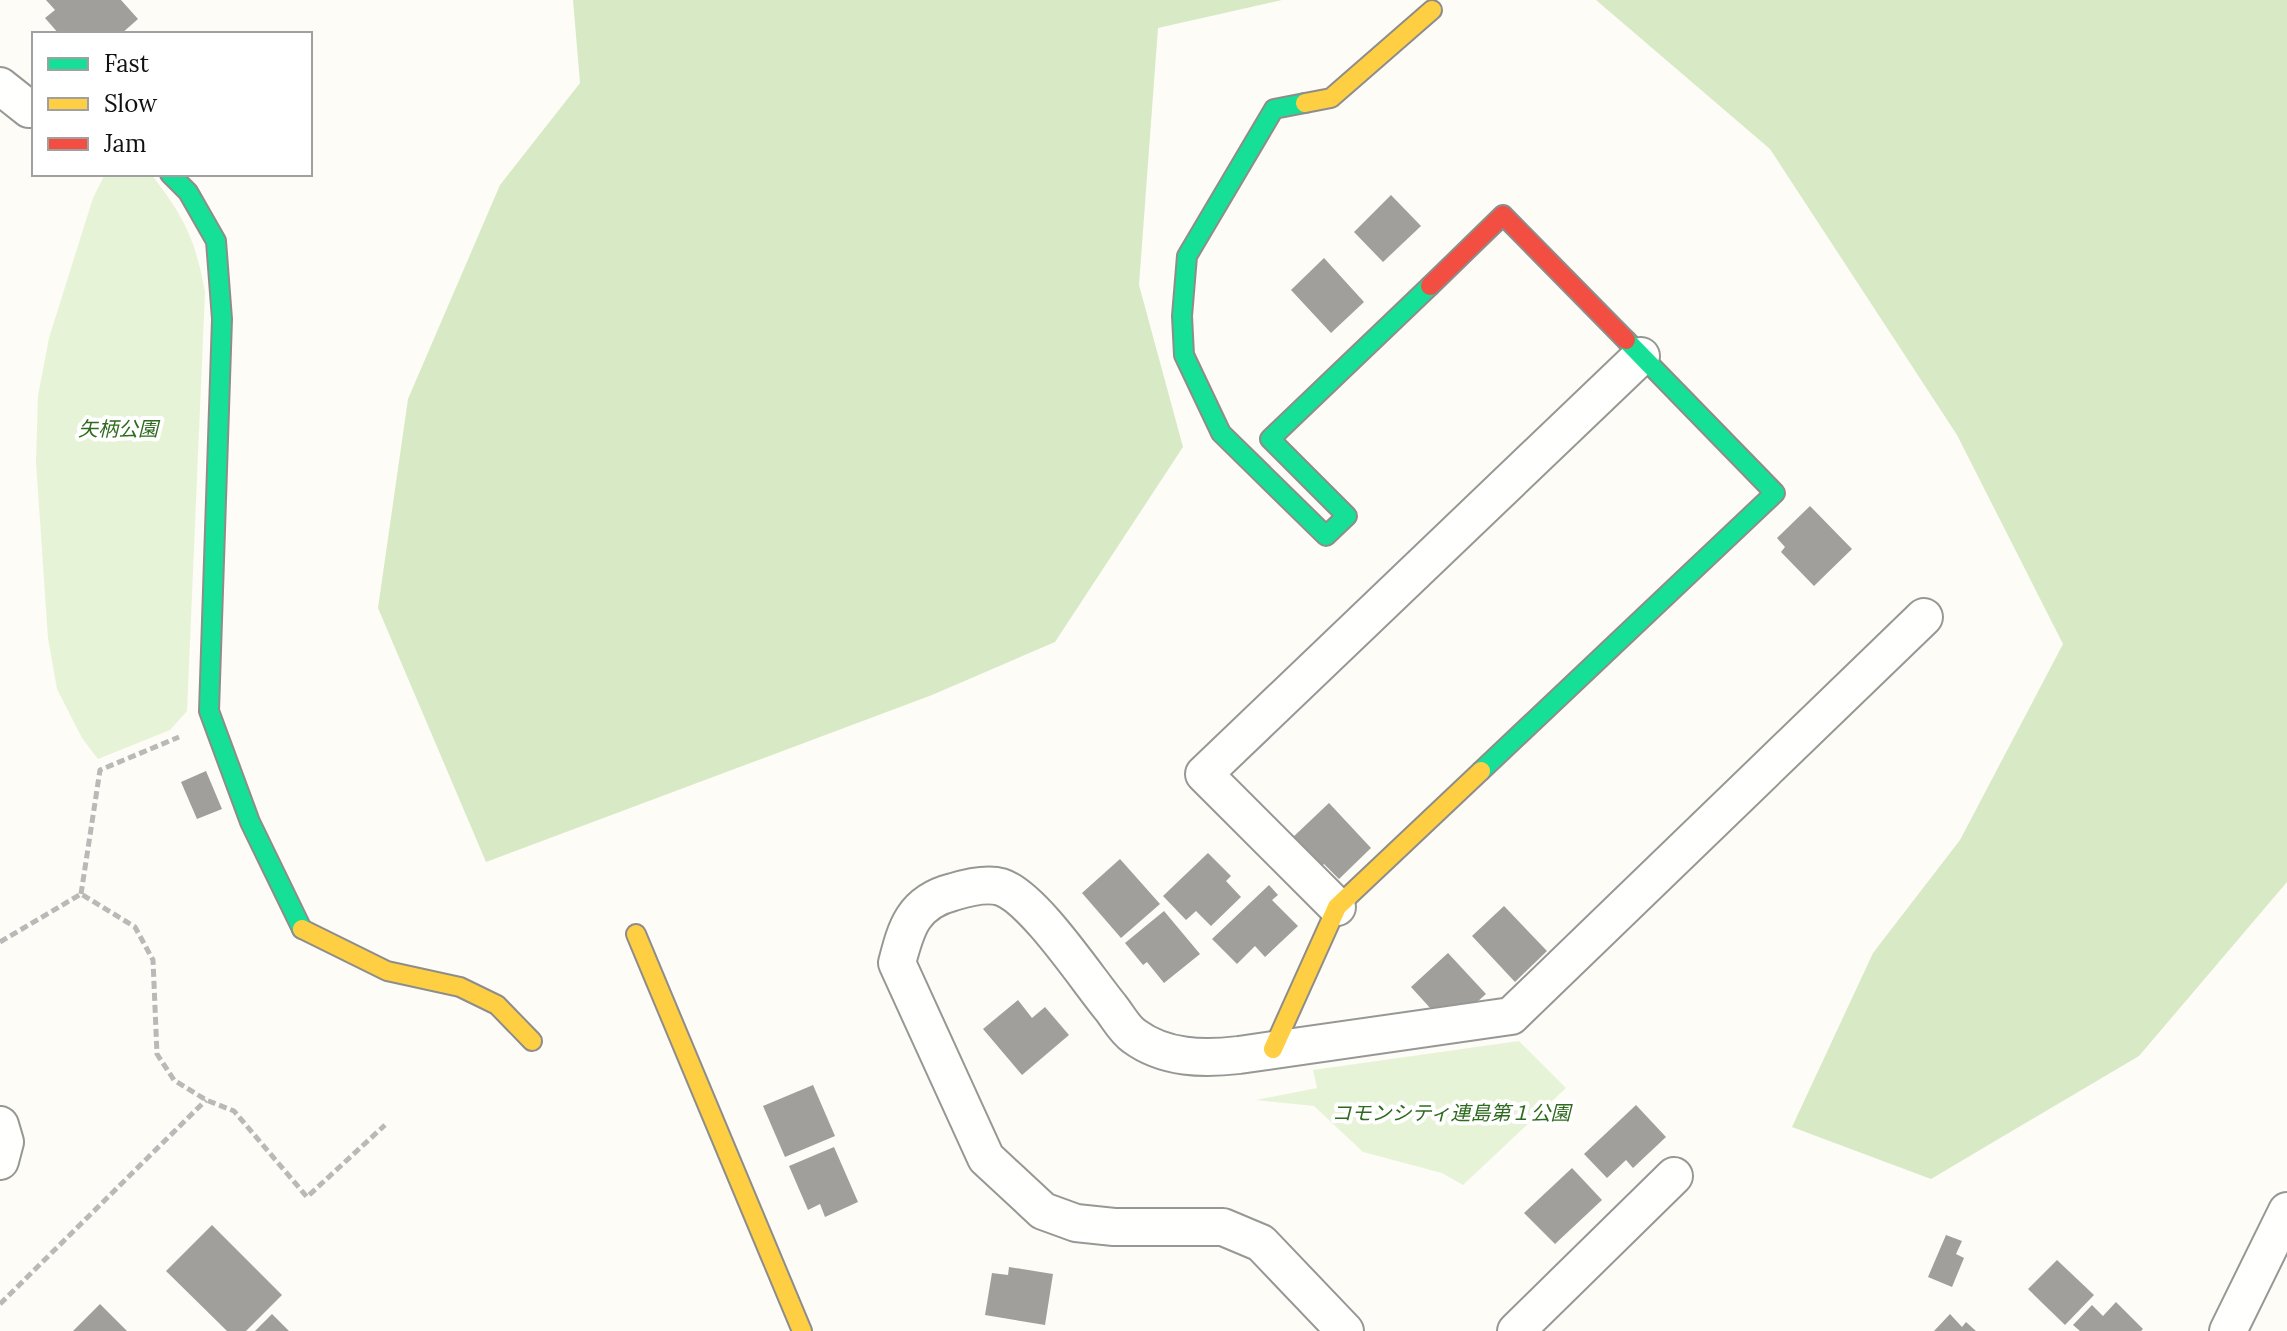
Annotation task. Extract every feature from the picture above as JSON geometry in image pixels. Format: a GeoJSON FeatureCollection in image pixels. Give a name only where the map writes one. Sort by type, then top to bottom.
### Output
{"type":"FeatureCollection","features":[{"type":"Feature","properties":{"kind":"street"},"geometry":{"type":"LineString","coordinates":[[1273,1049],[1337,907],[1775,493],[1503,215],[1270,439],[1347,516],[1326,536],[1221,433],[1184,355],[1182,316],[1187,256],[1274,109],[1331,98],[1432,10]]}},
{"type":"Feature","properties":{"kind":"street"},"geometry":{"type":"LineString","coordinates":[[0,86],[32,109]]}},
{"type":"Feature","properties":{"kind":"street"},"geometry":{"type":"LineString","coordinates":[[172,176],[188,192],[216,241],[222,319],[209,711],[250,822],[301,928],[387,971],[460,987],[497,1005],[532,1041]]}},
{"type":"Feature","properties":{"kind":"street"},"geometry":{"type":"LineString","coordinates":[[1337,907],[1204,774],[1641,356]]}},
{"type":"Feature","properties":{"kind":"street"},"geometry":{"type":"LineString","coordinates":[[1345,1331],[1261,1243],[1223,1227],[1114,1227],[1076,1223],[1043,1211],[1018,1190],[986,1158],[897,963],[905,933],[917,911],[937,896],[968,888],[1000,887],[1028,905],[1133,1036],[1166,1052],[1204,1059],[1511,1016],[1924,617]]}},
{"type":"Feature","properties":{"kind":"street"},"geometry":{"type":"LineString","coordinates":[[636,934],[802,1331]]}},
{"type":"Feature","properties":{"kind":"street"},"geometry":{"type":"LineString","coordinates":[[0,1125],[5,1142],[0,1161]]}},
{"type":"Feature","properties":{"kind":"street"},"geometry":{"type":"LineString","coordinates":[[1516,1331],[1674,1176]]}},
{"type":"Feature","properties":{"kind":"street"},"geometry":{"type":"LineString","coordinates":[[2228,1331],[2287,1211]]}},
{"type":"Feature","properties":{"kind":"path"},"geometry":{"type":"LineString","coordinates":[[81,894],[100,770],[213,723]]}},
{"type":"Feature","properties":{"kind":"path"},"geometry":{"type":"LineString","coordinates":[[0,942],[81,894]]}},
{"type":"Feature","properties":{"kind":"path"},"geometry":{"type":"LineString","coordinates":[[81,894],[135,927],[153,960],[157,1054],[174,1080],[206,1100],[234,1111],[307,1197],[385,1125]]}},
{"type":"Feature","properties":{"kind":"path"},"geometry":{"type":"LineString","coordinates":[[0,1304],[206,1100]]}},
{"type":"Feature","properties":{"kind":"green space"},"geometry":{"type":"Polygon","coordinates":[[[573,0],[1282,0],[1158,28],[1139,285],[1183,447],[1055,642],[932,695],[486,862],[378,608],[408,399],[500,185],[580,83],[573,0]]]}},
{"type":"Feature","properties":{"kind":"green space"},"geometry":{"type":"Polygon","coordinates":[[[1596,0],[2287,0],[2287,882],[2139,1056],[1931,1179],[1792,1127],[1873,953],[1960,840],[2063,644],[1957,435],[1770,149],[1596,0]]]}},
{"type":"Feature","properties":{"kind":"green space","name":"矢柄公園"},"geometry":{"type":"Polygon","coordinates":[[[104,176],[152,176],[187,229],[205,292],[187,711],[170,730],[98,759],[82,738],[57,689],[48,638],[36,462],[38,396],[49,338],[93,198],[104,176]]]}},
{"type":"Feature","properties":{"kind":"green space","name":"コモンシティ連島第１公園"},"geometry":{"type":"Polygon","coordinates":[[[1519,1041],[1566,1088],[1463,1185],[1442,1173],[1363,1152],[1314,1106],[1256,1100],[1317,1088],[1313,1070],[1519,1041]]]}},
{"type":"Feature","properties":{"kind":"building"},"geometry":{"type":"Polygon","coordinates":[[[46,0],[121,0],[138,19],[123,32],[57,32],[45,18],[55,10],[46,0]]]}},
{"type":"Feature","properties":{"kind":"building"},"geometry":{"type":"Polygon","coordinates":[[[1391,195],[1421,226],[1383,262],[1354,232],[1391,195]]]}},
{"type":"Feature","properties":{"kind":"building"},"geometry":{"type":"Polygon","coordinates":[[[1324,258],[1364,302],[1331,333],[1291,290],[1324,258]]]}},
{"type":"Feature","properties":{"kind":"building"},"geometry":{"type":"Polygon","coordinates":[[[1810,506],[1852,549],[1814,586],[1781,552],[1785,547],[1777,538],[1810,506]]]}},
{"type":"Feature","properties":{"kind":"building"},"geometry":{"type":"Polygon","coordinates":[[[206,771],[222,809],[197,819],[181,782],[206,771]]]}},
{"type":"Feature","properties":{"kind":"building"},"geometry":{"type":"Polygon","coordinates":[[[1329,803],[1371,848],[1339,879],[1324,864],[1319,869],[1291,839],[1329,803]]]}},
{"type":"Feature","properties":{"kind":"building"},"geometry":{"type":"Polygon","coordinates":[[[1208,853],[1231,876],[1226,881],[1241,897],[1211,926],[1196,911],[1186,920],[1163,896],[1208,853]]]}},
{"type":"Feature","properties":{"kind":"building"},"geometry":{"type":"Polygon","coordinates":[[[1120,859],[1160,904],[1121,938],[1082,893],[1120,859]]]}},
{"type":"Feature","properties":{"kind":"building"},"geometry":{"type":"Polygon","coordinates":[[[1269,885],[1278,895],[1272,900],[1298,926],[1265,957],[1255,946],[1237,964],[1212,939],[1269,885]]]}},
{"type":"Feature","properties":{"kind":"building"},"geometry":{"type":"Polygon","coordinates":[[[1504,906],[1547,951],[1515,982],[1472,936],[1504,906]]]}},
{"type":"Feature","properties":{"kind":"building"},"geometry":{"type":"Polygon","coordinates":[[[1164,911],[1200,954],[1164,983],[1147,962],[1143,965],[1125,943],[1164,911]]]}},
{"type":"Feature","properties":{"kind":"building"},"geometry":{"type":"Polygon","coordinates":[[[1448,953],[1486,994],[1457,1020],[1442,1021],[1411,987],[1448,953]]]}},
{"type":"Feature","properties":{"kind":"building"},"geometry":{"type":"Polygon","coordinates":[[[1018,1000],[1032,1018],[1045,1007],[1069,1035],[1022,1075],[983,1029],[1018,1000]]]}},
{"type":"Feature","properties":{"kind":"building"},"geometry":{"type":"Polygon","coordinates":[[[813,1085],[835,1136],[785,1157],[763,1106],[813,1085]]]}},
{"type":"Feature","properties":{"kind":"building"},"geometry":{"type":"Polygon","coordinates":[[[1636,1105],[1666,1137],[1633,1168],[1626,1160],[1607,1178],[1584,1154],[1636,1105]]]}},
{"type":"Feature","properties":{"kind":"building"},"geometry":{"type":"Polygon","coordinates":[[[834,1147],[858,1202],[825,1217],[820,1204],[808,1210],[789,1166],[834,1147]]]}},
{"type":"Feature","properties":{"kind":"building"},"geometry":{"type":"Polygon","coordinates":[[[1572,1168],[1602,1200],[1555,1244],[1524,1213],[1572,1168]]]}},
{"type":"Feature","properties":{"kind":"building"},"geometry":{"type":"Polygon","coordinates":[[[212,1225],[282,1295],[246,1331],[227,1331],[166,1271],[212,1225]]]}},
{"type":"Feature","properties":{"kind":"building"},"geometry":{"type":"Polygon","coordinates":[[[1946,1235],[1962,1241],[1956,1254],[1964,1258],[1952,1287],[1928,1277],[1946,1235]]]}},
{"type":"Feature","properties":{"kind":"building"},"geometry":{"type":"Polygon","coordinates":[[[2057,1260],[2094,1295],[2065,1325],[2028,1289],[2057,1260]]]}},
{"type":"Feature","properties":{"kind":"building"},"geometry":{"type":"Polygon","coordinates":[[[1009,1267],[1053,1274],[1045,1325],[985,1315],[992,1273],[1008,1275],[1009,1267]]]}},
{"type":"Feature","properties":{"kind":"building"},"geometry":{"type":"Polygon","coordinates":[[[2116,1302],[2143,1329],[2141,1331],[2080,1331],[2073,1325],[2092,1305],[2103,1316],[2116,1302]]]}},
{"type":"Feature","properties":{"kind":"building"},"geometry":{"type":"Polygon","coordinates":[[[100,1304],[127,1331],[73,1331],[100,1304]]]}},
{"type":"Feature","properties":{"kind":"building"},"geometry":{"type":"Polygon","coordinates":[[[272,1314],[289,1331],[255,1331],[272,1314]]]}},
{"type":"Feature","properties":{"kind":"building"},"geometry":{"type":"Polygon","coordinates":[[[1950,1314],[1962,1327],[1966,1322],[1976,1331],[1934,1331],[1950,1314]]]}},
{"type":"Feature","properties":{"kind":"traffic: fast"},"geometry":{"type":"LineString","coordinates":[[1305,103],[1274,109],[1187,256],[1182,316],[1184,355],[1221,433],[1326,536],[1347,516],[1270,439],[1430,286]]}},
{"type":"Feature","properties":{"kind":"traffic: fast"},"geometry":{"type":"LineString","coordinates":[[172,176],[188,192],[216,241],[222,319],[209,711],[250,822],[302,929]]}},
{"type":"Feature","properties":{"kind":"traffic: fast"},"geometry":{"type":"LineString","coordinates":[[1481,771],[1775,493],[1626,340]]}},
{"type":"Feature","properties":{"kind":"traffic: slow"},"geometry":{"type":"LineString","coordinates":[[1305,103],[1331,98],[1432,10]]}},
{"type":"Feature","properties":{"kind":"traffic: slow"},"geometry":{"type":"LineString","coordinates":[[1273,1049],[1337,907],[1481,771]]}},
{"type":"Feature","properties":{"kind":"traffic: slow"},"geometry":{"type":"LineString","coordinates":[[302,929],[387,971],[460,987],[497,1005],[532,1041]]}},
{"type":"Feature","properties":{"kind":"traffic: slow"},"geometry":{"type":"LineString","coordinates":[[636,934],[802,1331]]}},
{"type":"Feature","properties":{"kind":"traffic: jam"},"geometry":{"type":"LineString","coordinates":[[1430,286],[1503,215],[1626,340]]}}]}
